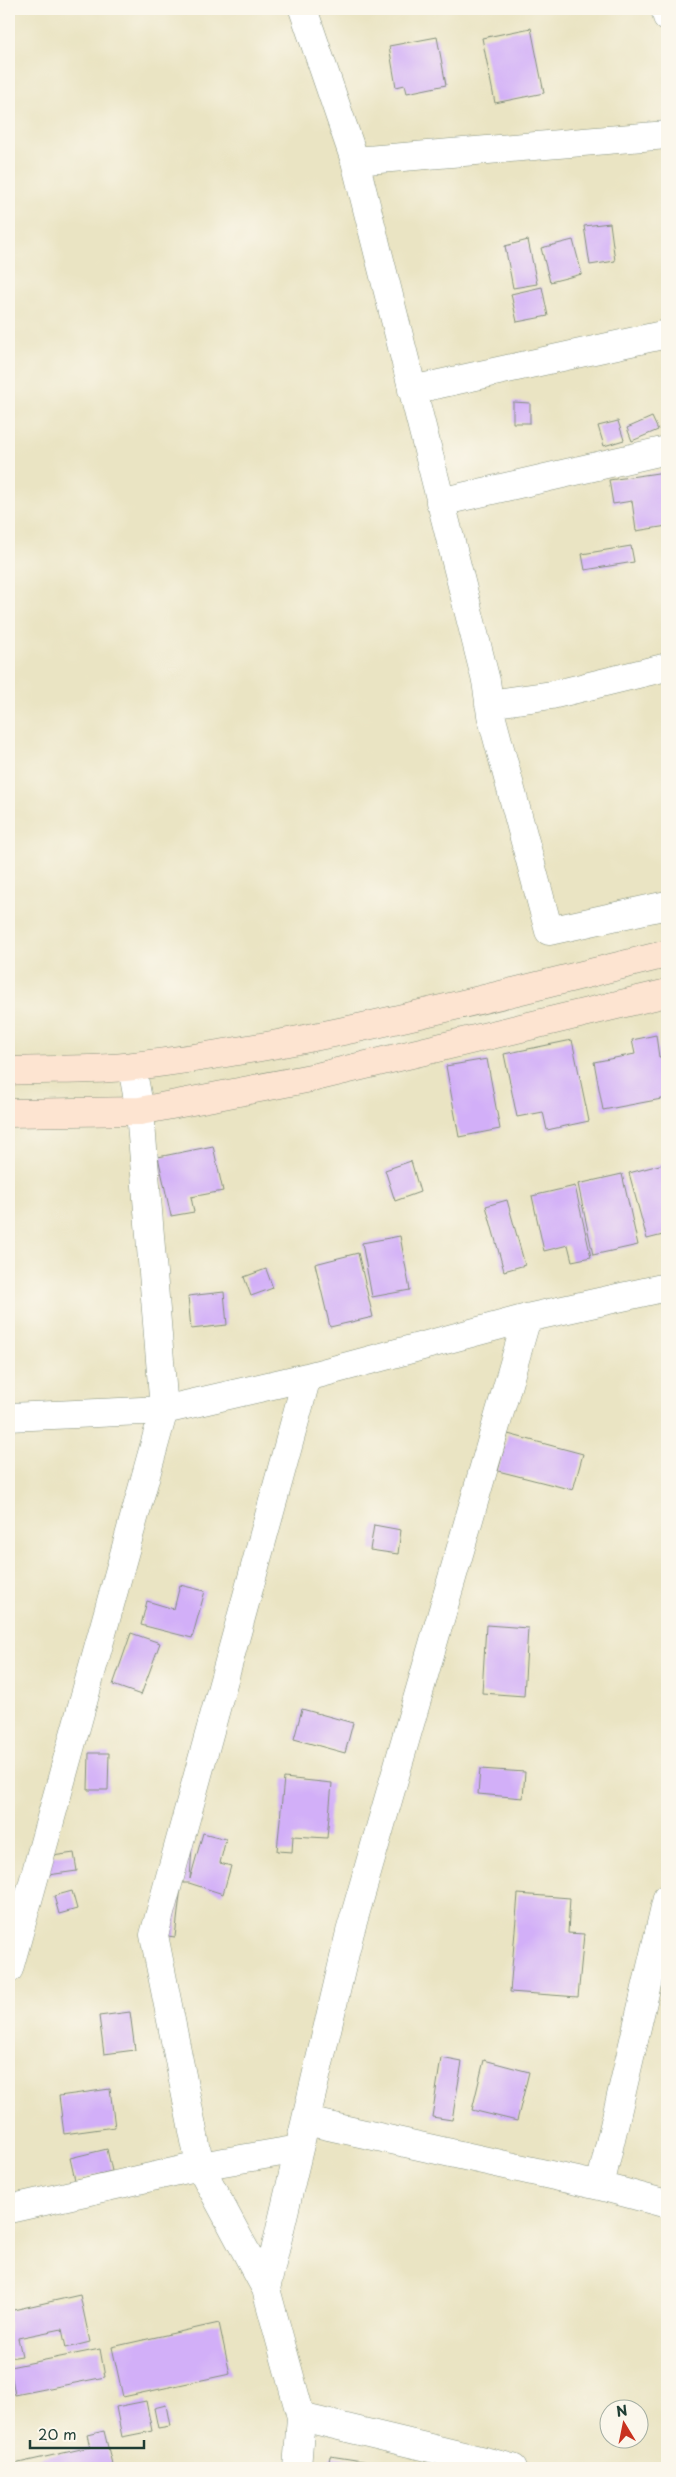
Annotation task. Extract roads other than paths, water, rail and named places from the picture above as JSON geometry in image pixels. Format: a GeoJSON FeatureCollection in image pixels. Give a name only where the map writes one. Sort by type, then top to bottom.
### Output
{"type":"FeatureCollection","features":[{"type":"Feature","properties":{"kind":"main road"},"geometry":{"type":"LineString","coordinates":[[9,1071],[132,1066],[242,1051],[411,1016],[667,954]]}},
{"type":"Feature","properties":{"kind":"main road"},"geometry":{"type":"LineString","coordinates":[[9,1113],[140,1111],[316,1077],[667,993]]}},
{"type":"Feature","properties":{"kind":"street"},"geometry":{"type":"LineString","coordinates":[[303,9],[355,161],[486,681],[489,704],[549,931],[667,905]]}},
{"type":"Feature","properties":{"kind":"street"},"geometry":{"type":"LineString","coordinates":[[665,9],[667,16]]}},
{"type":"Feature","properties":{"kind":"street"},"geometry":{"type":"LineString","coordinates":[[355,161],[667,135]]}},
{"type":"Feature","properties":{"kind":"street"},"geometry":{"type":"LineString","coordinates":[[412,390],[667,334]]}},
{"type":"Feature","properties":{"kind":"street"},"geometry":{"type":"LineString","coordinates":[[440,502],[667,450]]}},
{"type":"Feature","properties":{"kind":"street"},"geometry":{"type":"LineString","coordinates":[[489,704],[552,695],[667,667]]}},
{"type":"Feature","properties":{"kind":"street"},"geometry":{"type":"LineString","coordinates":[[9,1969],[164,1410],[140,1111],[132,1066]]}},
{"type":"Feature","properties":{"kind":"street"},"geometry":{"type":"LineString","coordinates":[[9,1417],[164,1410],[307,1377],[527,1318],[667,1287]]}},
{"type":"Feature","properties":{"kind":"street"},"geometry":{"type":"LineString","coordinates":[[266,2289],[350,1932],[527,1318]]}},
{"type":"Feature","properties":{"kind":"street"},"geometry":{"type":"LineString","coordinates":[[296,2468],[300,2417],[266,2289],[200,2166],[154,1935],[307,1377]]}},
{"type":"Feature","properties":{"kind":"street"},"geometry":{"type":"LineString","coordinates":[[600,2186],[667,1898]]}},
{"type":"Feature","properties":{"kind":"street"},"geometry":{"type":"LineString","coordinates":[[306,2121],[600,2186],[667,2204]]}},
{"type":"Feature","properties":{"kind":"street"},"geometry":{"type":"LineString","coordinates":[[9,2209],[200,2166],[299,2149]]}},
{"type":"Feature","properties":{"kind":"street"},"geometry":{"type":"LineString","coordinates":[[300,2417],[512,2468]]}}]}
